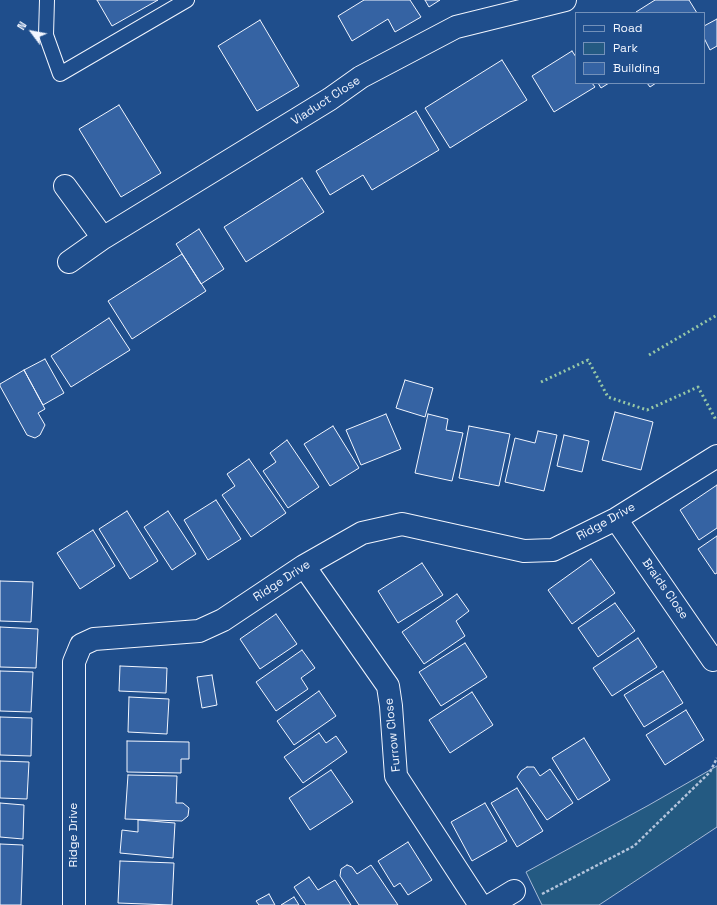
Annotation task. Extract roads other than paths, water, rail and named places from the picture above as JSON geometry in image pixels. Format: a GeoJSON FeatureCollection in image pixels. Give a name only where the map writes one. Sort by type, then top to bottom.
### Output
{"type":"FeatureCollection","features":[{"type":"Feature","properties":{"kind":"street","name":"Viaduct Close"},"geometry":{"type":"LineString","coordinates":[[69,262],[103,238],[330,99],[362,77],[456,27],[565,0]]}},
{"type":"Feature","properties":{"kind":"street"},"geometry":{"type":"LineString","coordinates":[[65,186],[103,238]]}},
{"type":"Feature","properties":{"kind":"street","name":"Ridge Drive"},"geometry":{"type":"LineString","coordinates":[[74,905],[74,662],[81,645],[94,639],[200,631],[223,620],[304,566],[362,533],[402,524],[524,551],[553,550],[616,519],[717,456]]}},
{"type":"Feature","properties":{"kind":"street","name":"Braids Close"},"geometry":{"type":"LineString","coordinates":[[616,519],[716,661]]}},
{"type":"Feature","properties":{"kind":"street","name":"Furrow Close"},"geometry":{"type":"LineString","coordinates":[[304,566],[388,686],[391,706],[396,776],[480,905]]}},
{"type":"Feature","properties":{"kind":"street"},"geometry":{"type":"LineString","coordinates":[[491,905],[514,891]]}},
{"type":"Feature","properties":{"kind":"lane"},"geometry":{"type":"LineString","coordinates":[[47,0],[46,35],[60,74],[188,0]]}}]}
